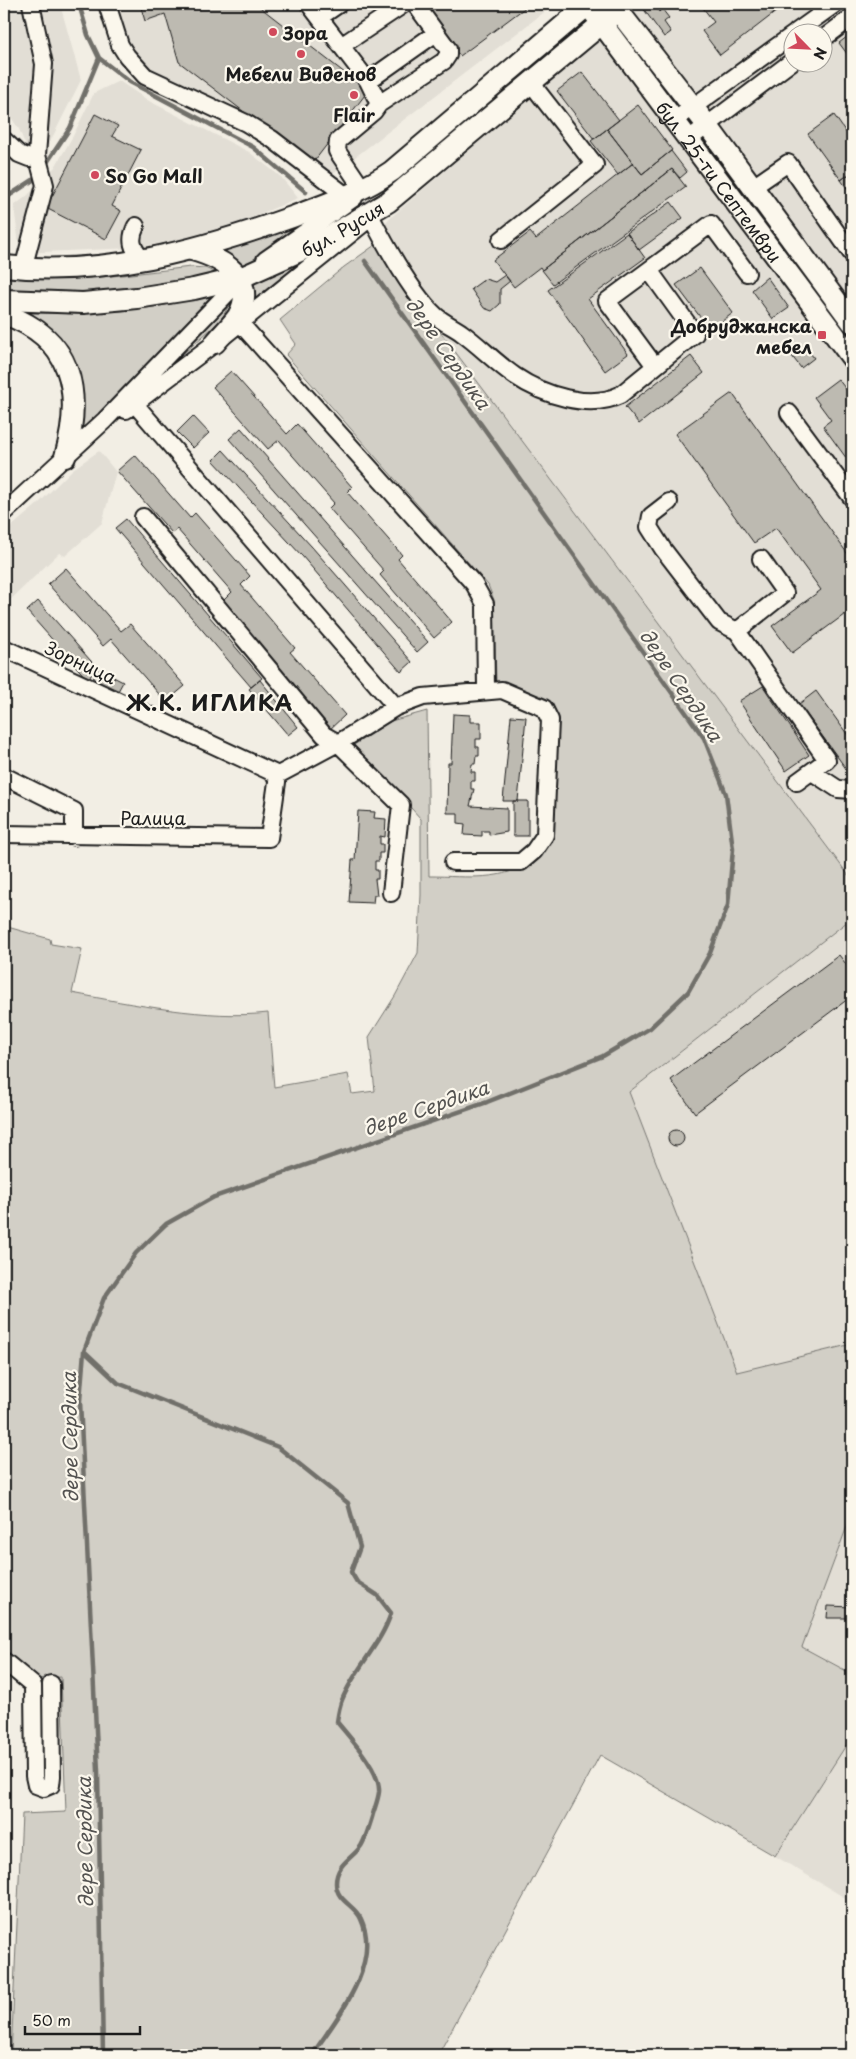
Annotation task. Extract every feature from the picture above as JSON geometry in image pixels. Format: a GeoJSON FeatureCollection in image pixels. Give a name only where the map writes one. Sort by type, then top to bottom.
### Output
{"type":"FeatureCollection","features":[{"type":"Feature","properties":{"kind":"main road","name":"бул. Русия"},"geometry":{"type":"LineString","coordinates":[[13,268],[91,266],[143,260],[192,250],[234,238],[362,188],[588,4]]}},
{"type":"Feature","properties":{"kind":"main road","name":"бул. 25-ти Септември"},"geometry":{"type":"LineString","coordinates":[[588,4],[852,358]]}},
{"type":"Feature","properties":{"kind":"main road","name":"бул. Русия"},"geometry":{"type":"LineString","coordinates":[[4,300],[83,303],[137,298],[240,278],[318,243],[388,202],[601,23],[616,7]]}},
{"type":"Feature","properties":{"kind":"main road","name":"бул. 25-ти Септември"},"geometry":{"type":"LineString","coordinates":[[616,7],[707,125],[852,322]]}},
{"type":"Feature","properties":{"kind":"main road"},"geometry":{"type":"LineString","coordinates":[[192,250],[226,265],[240,278],[242,304],[238,316],[215,343]]}},
{"type":"Feature","properties":{"kind":"main road"},"geometry":{"type":"LineString","coordinates":[[4,314],[42,334],[56,348],[66,364],[71,381],[71,417],[65,457]]}},
{"type":"Feature","properties":{"kind":"street"},"geometry":{"type":"LineString","coordinates":[[13,268],[45,185],[40,164],[44,64],[31,4]]}},
{"type":"Feature","properties":{"kind":"street"},"geometry":{"type":"LineString","coordinates":[[107,4],[120,45],[135,66],[145,76],[246,123],[362,188]]}},
{"type":"Feature","properties":{"kind":"street"},"geometry":{"type":"LineString","coordinates":[[308,4],[368,81],[379,104]]}},
{"type":"Feature","properties":{"kind":"street"},"geometry":{"type":"LineString","coordinates":[[320,17],[340,4]]}},
{"type":"Feature","properties":{"kind":"street"},"geometry":{"type":"LineString","coordinates":[[341,46],[404,4]]}},
{"type":"Feature","properties":{"kind":"street"},"geometry":{"type":"LineString","coordinates":[[362,188],[337,151],[338,141],[374,111],[379,104],[444,61],[448,55],[448,49],[415,4]]}},
{"type":"Feature","properties":{"kind":"street"},"geometry":{"type":"LineString","coordinates":[[811,22],[836,4]]}},
{"type":"Feature","properties":{"kind":"street"},"geometry":{"type":"LineString","coordinates":[[834,30],[852,16]]}},
{"type":"Feature","properties":{"kind":"street"},"geometry":{"type":"LineString","coordinates":[[368,81],[436,33]]}},
{"type":"Feature","properties":{"kind":"street"},"geometry":{"type":"LineString","coordinates":[[675,120],[784,41]]}},
{"type":"Feature","properties":{"kind":"street"},"geometry":{"type":"LineString","coordinates":[[689,139],[784,67]]}},
{"type":"Feature","properties":{"kind":"street"},"geometry":{"type":"LineString","coordinates":[[501,240],[595,165],[538,92],[532,80]]}},
{"type":"Feature","properties":{"kind":"street"},"geometry":{"type":"LineString","coordinates":[[4,140],[19,154],[40,164]]}},
{"type":"Feature","properties":{"kind":"street"},"geometry":{"type":"LineString","coordinates":[[752,187],[788,163],[852,254]]}},
{"type":"Feature","properties":{"kind":"street"},"geometry":{"type":"LineString","coordinates":[[4,513],[105,420],[240,278],[362,188]]}},
{"type":"Feature","properties":{"kind":"street"},"geometry":{"type":"LineString","coordinates":[[65,457],[215,343],[388,202]]}},
{"type":"Feature","properties":{"kind":"street"},"geometry":{"type":"LineString","coordinates":[[370,217],[388,250],[435,315],[461,332],[516,377],[544,391],[572,399],[595,402],[610,400],[620,395],[695,334],[649,270]]}},
{"type":"Feature","properties":{"kind":"street"},"geometry":{"type":"LineString","coordinates":[[655,366],[607,301],[711,224],[747,272]]}},
{"type":"Feature","properties":{"kind":"street"},"geometry":{"type":"LineString","coordinates":[[136,226],[132,234],[133,248],[143,260]]}},
{"type":"Feature","properties":{"kind":"street"},"geometry":{"type":"LineString","coordinates":[[240,323],[474,584],[485,604],[486,690]]}},
{"type":"Feature","properties":{"kind":"street"},"geometry":{"type":"LineString","coordinates":[[134,403],[396,707]]}},
{"type":"Feature","properties":{"kind":"street"},"geometry":{"type":"LineString","coordinates":[[789,413],[852,498]]}},
{"type":"Feature","properties":{"kind":"street"},"geometry":{"type":"LineString","coordinates":[[669,502],[651,516],[649,527],[663,549],[719,622],[737,631],[827,760],[797,782]]}},
{"type":"Feature","properties":{"kind":"street"},"geometry":{"type":"LineString","coordinates":[[143,517],[324,735],[338,743],[401,806],[391,893]]}},
{"type":"Feature","properties":{"kind":"street"},"geometry":{"type":"LineString","coordinates":[[737,631],[785,594],[761,559]]}},
{"type":"Feature","properties":{"kind":"street","name":"Зорница"},"geometry":{"type":"LineString","coordinates":[[4,648],[278,775]]}},
{"type":"Feature","properties":{"kind":"street"},"geometry":{"type":"LineString","coordinates":[[278,775],[338,743],[396,707],[423,697],[502,690],[527,699],[544,708],[550,720],[545,835],[534,850],[520,862],[453,862]]}},
{"type":"Feature","properties":{"kind":"street"},"geometry":{"type":"LineString","coordinates":[[812,772],[838,790],[852,790]]}},
{"type":"Feature","properties":{"kind":"street","name":"Ралица"},"geometry":{"type":"LineString","coordinates":[[4,834],[74,837],[269,838],[278,775]]}},
{"type":"Feature","properties":{"kind":"street"},"geometry":{"type":"LineString","coordinates":[[4,776],[74,812],[74,837]]}},
{"type":"Feature","properties":{"kind":"street"},"geometry":{"type":"LineString","coordinates":[[4,1661],[33,1684],[34,1776],[36,1785],[44,1788],[51,1785],[52,1776],[51,1684]]}},
{"type":"Feature","properties":{"kind":"shaded area"},"geometry":{"type":"Polygon","coordinates":[[[4,4],[60,4],[81,80],[44,154],[29,154],[19,129],[4,107],[4,4]]]}},
{"type":"Feature","properties":{"kind":"shaded area"},"geometry":{"type":"Polygon","coordinates":[[[96,4],[548,4],[551,7],[320,184],[296,161],[139,69],[112,48],[96,4]]]}},
{"type":"Feature","properties":{"kind":"shaded area"},"geometry":{"type":"Polygon","coordinates":[[[632,4],[852,4],[852,880],[375,245],[382,225],[634,8],[632,4]]]}},
{"type":"Feature","properties":{"kind":"shaded area"},"geometry":{"type":"Polygon","coordinates":[[[119,81],[149,101],[249,152],[281,177],[298,198],[220,231],[196,237],[133,248],[20,253],[14,206],[28,195],[55,167],[94,93],[119,81]]]}},
{"type":"Feature","properties":{"kind":"shaded area"},"geometry":{"type":"Polygon","coordinates":[[[333,205],[241,268],[212,250],[333,205]]]}},
{"type":"Feature","properties":{"kind":"shaded area"},"geometry":{"type":"Polygon","coordinates":[[[327,245],[247,310],[247,284],[327,245]]]}},
{"type":"Feature","properties":{"kind":"shaded area"},"geometry":{"type":"Polygon","coordinates":[[[375,245],[852,880],[852,918],[629,1092],[737,1372],[852,1344],[852,1513],[802,1647],[852,1674],[852,1736],[775,1856],[600,1755],[438,2055],[11,2055],[22,1814],[66,1812],[61,1677],[37,1679],[4,1652],[4,926],[50,939],[51,944],[82,949],[72,993],[196,1013],[245,1015],[268,1013],[274,1087],[348,1074],[352,1094],[375,1091],[369,1037],[395,996],[418,953],[421,895],[421,819],[354,745],[391,721],[427,711],[429,876],[471,877],[497,875],[522,867],[535,859],[553,715],[496,683],[494,600],[488,585],[286,355],[296,344],[280,320],[344,267],[375,245]]]}},
{"type":"Feature","properties":{"kind":"shaded area"},"geometry":{"type":"Polygon","coordinates":[[[191,267],[205,268],[220,275],[154,288],[96,294],[4,293],[4,277],[75,279],[191,267]]]}},
{"type":"Feature","properties":{"kind":"shaded area"},"geometry":{"type":"Polygon","coordinates":[[[215,292],[88,425],[82,427],[79,424],[65,348],[52,331],[27,313],[122,311],[169,304],[215,292]]]}},
{"type":"Feature","properties":{"kind":"shaded area"},"geometry":{"type":"Polygon","coordinates":[[[227,304],[229,305],[221,320],[138,394],[227,304]]]}},
{"type":"Feature","properties":{"kind":"shaded area"},"geometry":{"type":"Polygon","coordinates":[[[99,451],[116,472],[102,523],[65,556],[59,553],[4,606],[4,533],[38,504],[73,469],[99,451]]]}},
{"type":"Feature","properties":{"kind":"shaded area"},"geometry":{"type":"Polygon","coordinates":[[[852,918],[852,1344],[737,1372],[629,1092],[852,918]]]}},
{"type":"Feature","properties":{"kind":"shaded area"},"geometry":{"type":"Polygon","coordinates":[[[852,1513],[852,1674],[802,1647],[852,1513]]]}},
{"type":"Feature","properties":{"kind":"shaded area"},"geometry":{"type":"Polygon","coordinates":[[[852,1736],[852,1902],[775,1856],[852,1736]]]}},
{"type":"Feature","properties":{"kind":"building"},"geometry":{"type":"Polygon","coordinates":[[[140,4],[256,4],[368,91],[312,164],[179,62],[165,14],[145,21],[140,4]]]}},
{"type":"Feature","properties":{"kind":"building"},"geometry":{"type":"Polygon","coordinates":[[[422,4],[530,4],[460,56],[422,4]]]}},
{"type":"Feature","properties":{"kind":"building"},"geometry":{"type":"Polygon","coordinates":[[[640,4],[654,4],[659,12],[662,9],[669,18],[664,22],[671,32],[664,37],[640,4]]]}},
{"type":"Feature","properties":{"kind":"building"},"geometry":{"type":"Polygon","coordinates":[[[700,4],[786,4],[720,55],[702,31],[714,22],[700,4]]]}},
{"type":"Feature","properties":{"kind":"building"},"geometry":{"type":"Polygon","coordinates":[[[852,33],[852,58],[851,59],[839,43],[852,33]]]}},
{"type":"Feature","properties":{"kind":"building"},"geometry":{"type":"Polygon","coordinates":[[[582,72],[619,120],[594,139],[557,91],[582,72]]]}},
{"type":"Feature","properties":{"kind":"building"},"geometry":{"type":"Polygon","coordinates":[[[638,105],[672,150],[642,174],[607,129],[638,105]]]}},
{"type":"Feature","properties":{"kind":"building","name":"So Go Mall"},"geometry":{"type":"Polygon","coordinates":[[[95,114],[118,126],[112,136],[141,150],[112,206],[121,211],[106,239],[46,208],[95,114]]]}},
{"type":"Feature","properties":{"kind":"building"},"geometry":{"type":"Polygon","coordinates":[[[834,115],[852,141],[852,172],[841,180],[808,134],[834,115]]]}},
{"type":"Feature","properties":{"kind":"building"},"geometry":{"type":"Polygon","coordinates":[[[607,129],[633,163],[618,175],[591,141],[607,129]]]}},
{"type":"Feature","properties":{"kind":"building"},"geometry":{"type":"Polygon","coordinates":[[[671,151],[687,172],[680,178],[672,169],[542,270],[540,267],[514,287],[493,260],[530,232],[536,239],[633,163],[642,174],[671,151]]]}},
{"type":"Feature","properties":{"kind":"building"},"geometry":{"type":"Polygon","coordinates":[[[672,169],[686,187],[553,284],[542,270],[672,169]]]}},
{"type":"Feature","properties":{"kind":"building"},"geometry":{"type":"Polygon","coordinates":[[[852,172],[852,195],[841,180],[852,172]]]}},
{"type":"Feature","properties":{"kind":"building"},"geometry":{"type":"Polygon","coordinates":[[[671,202],[683,218],[639,250],[627,233],[671,202]]]}},
{"type":"Feature","properties":{"kind":"building"},"geometry":{"type":"Polygon","coordinates":[[[627,233],[645,258],[588,299],[628,354],[605,371],[548,290],[627,233]]]}},
{"type":"Feature","properties":{"kind":"building"},"geometry":{"type":"Polygon","coordinates":[[[700,268],[733,313],[710,330],[676,285],[700,268]]]}},
{"type":"Feature","properties":{"kind":"building"},"geometry":{"type":"Polygon","coordinates":[[[505,275],[510,281],[500,289],[500,304],[492,311],[484,308],[471,289],[485,279],[495,282],[505,275]]]}},
{"type":"Feature","properties":{"kind":"building"},"geometry":{"type":"Polygon","coordinates":[[[767,277],[789,308],[773,319],[752,290],[767,277]]]}},
{"type":"Feature","properties":{"kind":"building"},"geometry":{"type":"Polygon","coordinates":[[[804,345],[814,358],[801,368],[791,355],[804,345]]]}},
{"type":"Feature","properties":{"kind":"building"},"geometry":{"type":"Polygon","coordinates":[[[691,356],[704,373],[639,424],[625,407],[691,356]]]}},
{"type":"Feature","properties":{"kind":"building"},"geometry":{"type":"Polygon","coordinates":[[[231,371],[287,434],[297,424],[352,487],[347,492],[402,555],[398,559],[452,622],[434,638],[380,575],[384,571],[329,508],[334,503],[279,440],[268,449],[213,387],[231,371]]]}},
{"type":"Feature","properties":{"kind":"building"},"geometry":{"type":"Polygon","coordinates":[[[838,379],[852,397],[852,466],[823,426],[831,420],[814,397],[838,379]]]}},
{"type":"Feature","properties":{"kind":"building"},"geometry":{"type":"Polygon","coordinates":[[[732,393],[852,560],[852,609],[792,653],[772,626],[821,590],[776,528],[754,543],[675,434],[732,393]]]}},
{"type":"Feature","properties":{"kind":"building"},"geometry":{"type":"Polygon","coordinates":[[[193,416],[209,433],[193,448],[177,432],[193,416]]]}},
{"type":"Feature","properties":{"kind":"building"},"geometry":{"type":"Polygon","coordinates":[[[241,428],[428,642],[417,652],[229,439],[241,428]]]}},
{"type":"Feature","properties":{"kind":"building"},"geometry":{"type":"Polygon","coordinates":[[[223,450],[312,547],[412,662],[401,672],[302,556],[213,460],[223,450]]]}},
{"type":"Feature","properties":{"kind":"building"},"geometry":{"type":"Polygon","coordinates":[[[135,455],[190,518],[195,513],[250,576],[241,585],[295,648],[290,652],[345,715],[328,731],[273,669],[277,664],[223,601],[232,592],[177,529],[172,533],[117,471],[135,455]]]}},
{"type":"Feature","properties":{"kind":"building"},"geometry":{"type":"Polygon","coordinates":[[[126,519],[262,678],[251,687],[115,528],[126,519]]]}},
{"type":"Feature","properties":{"kind":"building"},"geometry":{"type":"Polygon","coordinates":[[[66,568],[121,631],[130,624],[185,686],[166,702],[111,639],[103,646],[48,584],[66,568]]]}},
{"type":"Feature","properties":{"kind":"building"},"geometry":{"type":"Polygon","coordinates":[[[38,601],[98,669],[87,679],[27,611],[38,601]]]}},
{"type":"Feature","properties":{"kind":"building"},"geometry":{"type":"Polygon","coordinates":[[[98,669],[123,682],[117,693],[92,681],[98,669]]]}},
{"type":"Feature","properties":{"kind":"building"},"geometry":{"type":"Polygon","coordinates":[[[260,680],[298,727],[288,735],[249,689],[260,680]]]}},
{"type":"Feature","properties":{"kind":"building"},"geometry":{"type":"Polygon","coordinates":[[[763,686],[809,755],[786,771],[739,701],[763,686]]]}},
{"type":"Feature","properties":{"kind":"building"},"geometry":{"type":"Polygon","coordinates":[[[816,691],[852,741],[852,766],[847,770],[799,704],[816,691]]]}},
{"type":"Feature","properties":{"kind":"building"},"geometry":{"type":"Polygon","coordinates":[[[453,714],[470,715],[470,722],[481,722],[481,739],[476,739],[476,747],[479,747],[479,756],[476,756],[475,764],[472,764],[471,772],[475,772],[475,781],[471,781],[471,789],[474,789],[470,806],[507,808],[507,832],[489,835],[489,831],[482,831],[482,836],[464,835],[465,824],[458,823],[458,813],[447,813],[448,763],[451,763],[453,714]]]}},
{"type":"Feature","properties":{"kind":"building"},"geometry":{"type":"Polygon","coordinates":[[[511,716],[526,717],[518,801],[503,801],[511,716]]]}},
{"type":"Feature","properties":{"kind":"building"},"geometry":{"type":"Polygon","coordinates":[[[513,801],[528,801],[528,836],[513,836],[513,801]]]}},
{"type":"Feature","properties":{"kind":"building"},"geometry":{"type":"Polygon","coordinates":[[[358,811],[375,812],[374,818],[386,819],[385,837],[380,836],[380,844],[383,844],[383,853],[379,853],[379,861],[375,861],[378,879],[375,879],[377,895],[374,895],[373,903],[349,902],[352,860],[355,860],[358,811]]]}},
{"type":"Feature","properties":{"kind":"building"},"geometry":{"type":"Polygon","coordinates":[[[839,955],[852,972],[852,996],[695,1113],[671,1080],[839,955]]]}},
{"type":"Feature","properties":{"kind":"building"},"geometry":{"type":"Polygon","coordinates":[[[676,1130],[684,1138],[676,1146],[668,1138],[676,1130]]]}},
{"type":"Feature","properties":{"kind":"building"},"geometry":{"type":"Polygon","coordinates":[[[828,1606],[852,1607],[852,1618],[827,1618],[828,1606]]]}},
{"type":"Feature","properties":{"kind":"waterway"},"geometry":{"type":"LineString","coordinates":[[44,167],[70,128],[99,58],[88,35],[79,4]]}},
{"type":"Feature","properties":{"kind":"waterway","name":"дере Сердика"},"geometry":{"type":"LineString","coordinates":[[99,58],[130,82],[253,147],[306,192]]}},
{"type":"Feature","properties":{"kind":"waterway"},"geometry":{"type":"LineString","coordinates":[[4,199],[33,180],[38,173]]}},
{"type":"Feature","properties":{"kind":"waterway","name":"дере Сердика"},"geometry":{"type":"LineString","coordinates":[[103,2055],[98,1771],[80,1401],[84,1351],[104,1298],[136,1253],[166,1224],[214,1197],[487,1102],[603,1056],[650,1028],[688,992],[710,953],[728,905],[733,849],[726,794],[704,738],[365,261]]}},
{"type":"Feature","properties":{"kind":"waterway"},"geometry":{"type":"LineString","coordinates":[[84,1351],[118,1383],[278,1447],[348,1503],[360,1547],[351,1572],[357,1582],[377,1595],[391,1613],[381,1636],[347,1688],[340,1705],[337,1722],[364,1755],[375,1774],[379,1792],[365,1839],[357,1851],[342,1866],[336,1883],[342,1899],[355,1910],[361,1919],[366,1937],[366,1955],[361,1973],[344,2008],[312,2055]]}},
{"type":"Feature","properties":{"kind":"place","name":"Зора"},"geometry":{"type":"Point","coordinates":[273,32]}},
{"type":"Feature","properties":{"kind":"place","name":"Мебели Виденов"},"geometry":{"type":"Point","coordinates":[301,54]}},
{"type":"Feature","properties":{"kind":"place","name":"Flair"},"geometry":{"type":"Point","coordinates":[354,95]}},
{"type":"Feature","properties":{"kind":"place","name":"So Go Mall"},"geometry":{"type":"Point","coordinates":[95,175]}},
{"type":"Feature","properties":{"kind":"place","name":"Добруджанска мебел"},"geometry":{"type":"Point","coordinates":[822,335]}},
{"type":"Feature","properties":{"kind":"district","name":"Ж.К. ИГЛИКА"},"geometry":{"type":"Point","coordinates":[210,701]}}]}
